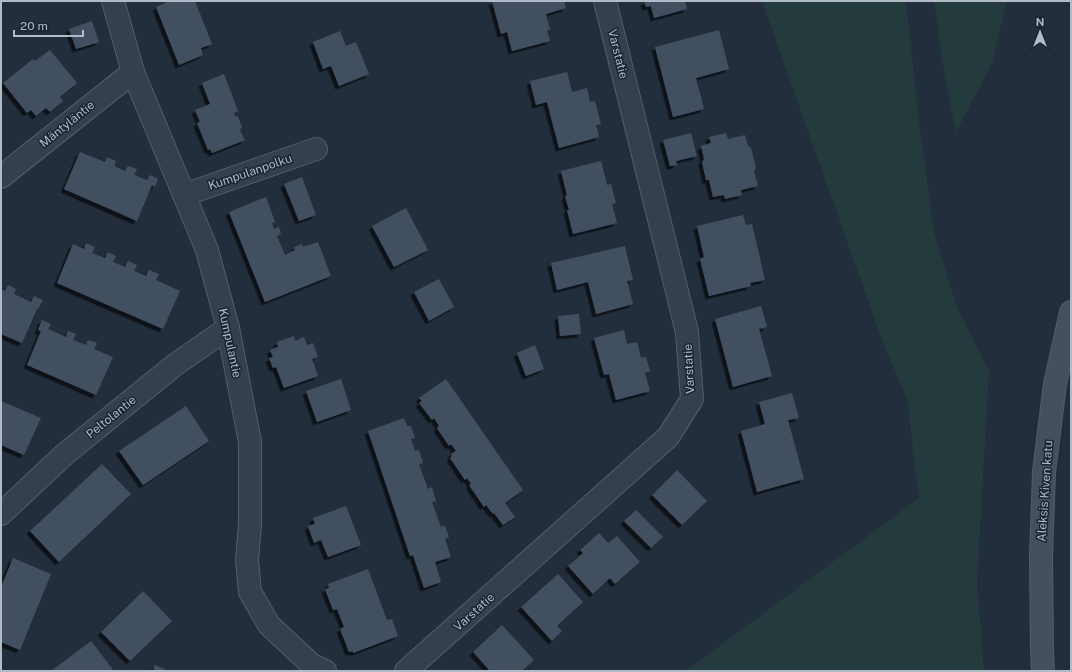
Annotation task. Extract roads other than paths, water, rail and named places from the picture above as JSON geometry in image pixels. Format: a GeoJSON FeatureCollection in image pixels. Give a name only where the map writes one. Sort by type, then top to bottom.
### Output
{"type":"FeatureCollection","features":[{"type":"Feature","properties":{"kind":"main road","name":"Aleksis Kiven katu"},"geometry":{"type":"LineString","coordinates":[[1043,671],[1041,556],[1044,472],[1054,384],[1071,312]]}},
{"type":"Feature","properties":{"kind":"street","name":"Kumpulantie"},"geometry":{"type":"LineString","coordinates":[[113,1],[133,72],[207,250],[228,328],[250,442],[250,525],[246,560],[250,592],[269,625],[312,665],[325,671]]}},
{"type":"Feature","properties":{"kind":"street","name":"Varstatie"},"geometry":{"type":"LineString","coordinates":[[406,671],[668,437],[692,399],[687,332],[605,1]]}},
{"type":"Feature","properties":{"kind":"street","name":"Mäntyläntie"},"geometry":{"type":"LineString","coordinates":[[1,177],[133,72]]}},
{"type":"Feature","properties":{"kind":"street","name":"Kumpulanpolku"},"geometry":{"type":"LineString","coordinates":[[184,195],[316,150]]}},
{"type":"Feature","properties":{"kind":"street","name":"Peltolantie"},"geometry":{"type":"LineString","coordinates":[[1,514],[65,454],[176,364],[228,328]]}}]}
